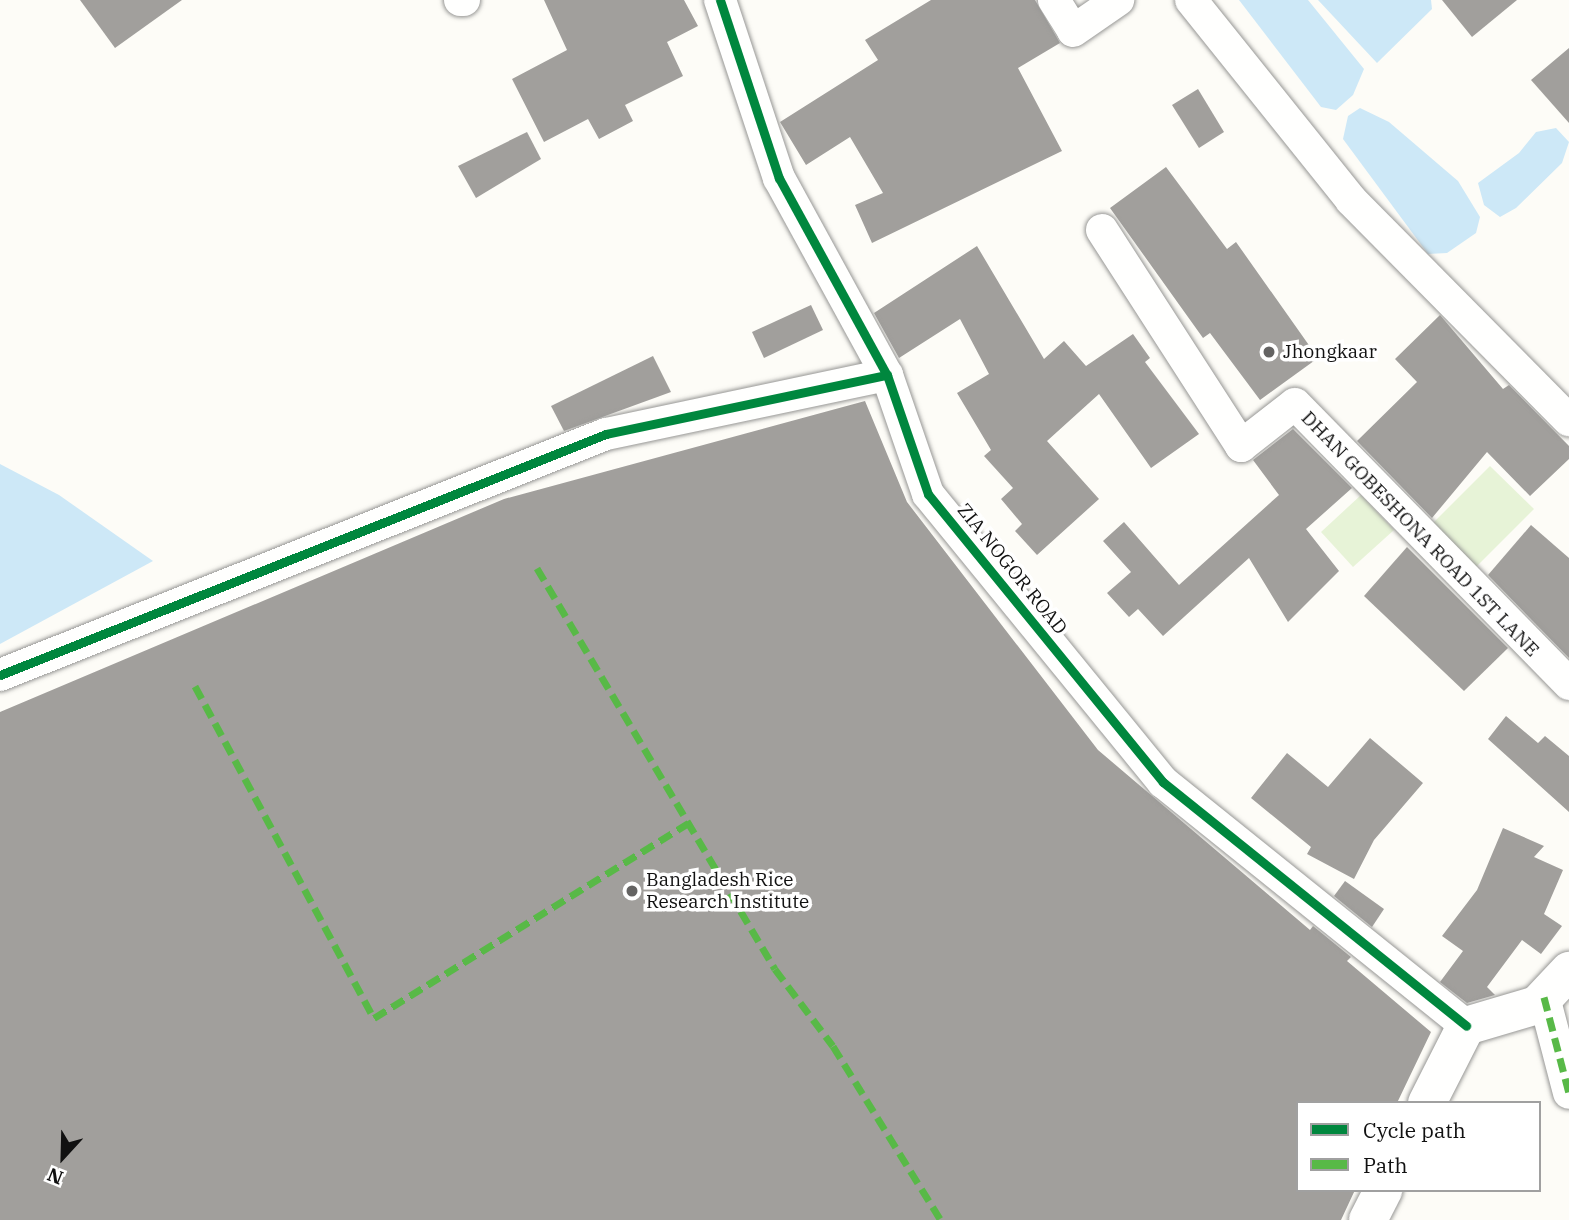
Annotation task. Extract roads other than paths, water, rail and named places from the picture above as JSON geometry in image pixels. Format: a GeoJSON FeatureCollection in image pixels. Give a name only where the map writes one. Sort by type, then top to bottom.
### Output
{"type":"FeatureCollection","features":[{"type":"Feature","properties":{"kind":"street","name":"ZIA NOGOR ROAD"},"geometry":{"type":"LineString","coordinates":[[720,0],[779,178],[887,375],[928,494],[1163,782],[1466,1026]]}},
{"type":"Feature","properties":{"kind":"street"},"geometry":{"type":"LineString","coordinates":[[1054,0],[1073,31],[1118,0]]}},
{"type":"Feature","properties":{"kind":"street"},"geometry":{"type":"LineString","coordinates":[[1192,0],[1351,200],[1569,419]]}},
{"type":"Feature","properties":{"kind":"street","name":"DHAN GOBESHONA ROAD 1ST LANE"},"geometry":{"type":"LineString","coordinates":[[1102,230],[1241,446],[1295,404],[1569,684]]}},
{"type":"Feature","properties":{"kind":"street"},"geometry":{"type":"LineString","coordinates":[[0,675],[606,433],[887,375]]}},
{"type":"Feature","properties":{"kind":"street"},"geometry":{"type":"LineString","coordinates":[[1428,1101],[1466,1026],[1537,1005],[1557,984]]}},
{"type":"Feature","properties":{"kind":"street"},"geometry":{"type":"LineString","coordinates":[[1557,984],[1569,1093]]}},
{"type":"Feature","properties":{"kind":"street"},"geometry":{"type":"LineString","coordinates":[[1368,1220],[1382,1192]]}},
{"type":"Feature","properties":{"kind":"water"},"geometry":{"type":"Polygon","coordinates":[[[1239,0],[1308,0],[1364,69],[1353,95],[1336,110],[1321,107],[1239,0]]]}},
{"type":"Feature","properties":{"kind":"water"},"geometry":{"type":"Polygon","coordinates":[[[1318,0],[1431,0],[1432,9],[1377,63],[1318,0]]]}},
{"type":"Feature","properties":{"kind":"water"},"geometry":{"type":"Polygon","coordinates":[[[1360,108],[1389,122],[1458,181],[1480,217],[1476,233],[1447,253],[1428,254],[1343,139],[1348,116],[1360,108]]]}},
{"type":"Feature","properties":{"kind":"water"},"geometry":{"type":"Polygon","coordinates":[[[1556,128],[1569,142],[1562,163],[1516,208],[1500,217],[1484,205],[1478,183],[1519,153],[1536,132],[1556,128]]]}},
{"type":"Feature","properties":{"kind":"water"},"geometry":{"type":"Polygon","coordinates":[[[0,464],[59,495],[153,561],[0,644],[0,464]]]}},
{"type":"Feature","properties":{"kind":"place","name":"Jhongkaar"},"geometry":{"type":"Point","coordinates":[1269,352]}},
{"type":"Feature","properties":{"kind":"place","name":"Bangladesh Rice Research Institute"},"geometry":{"type":"Point","coordinates":[632,891]}}]}
